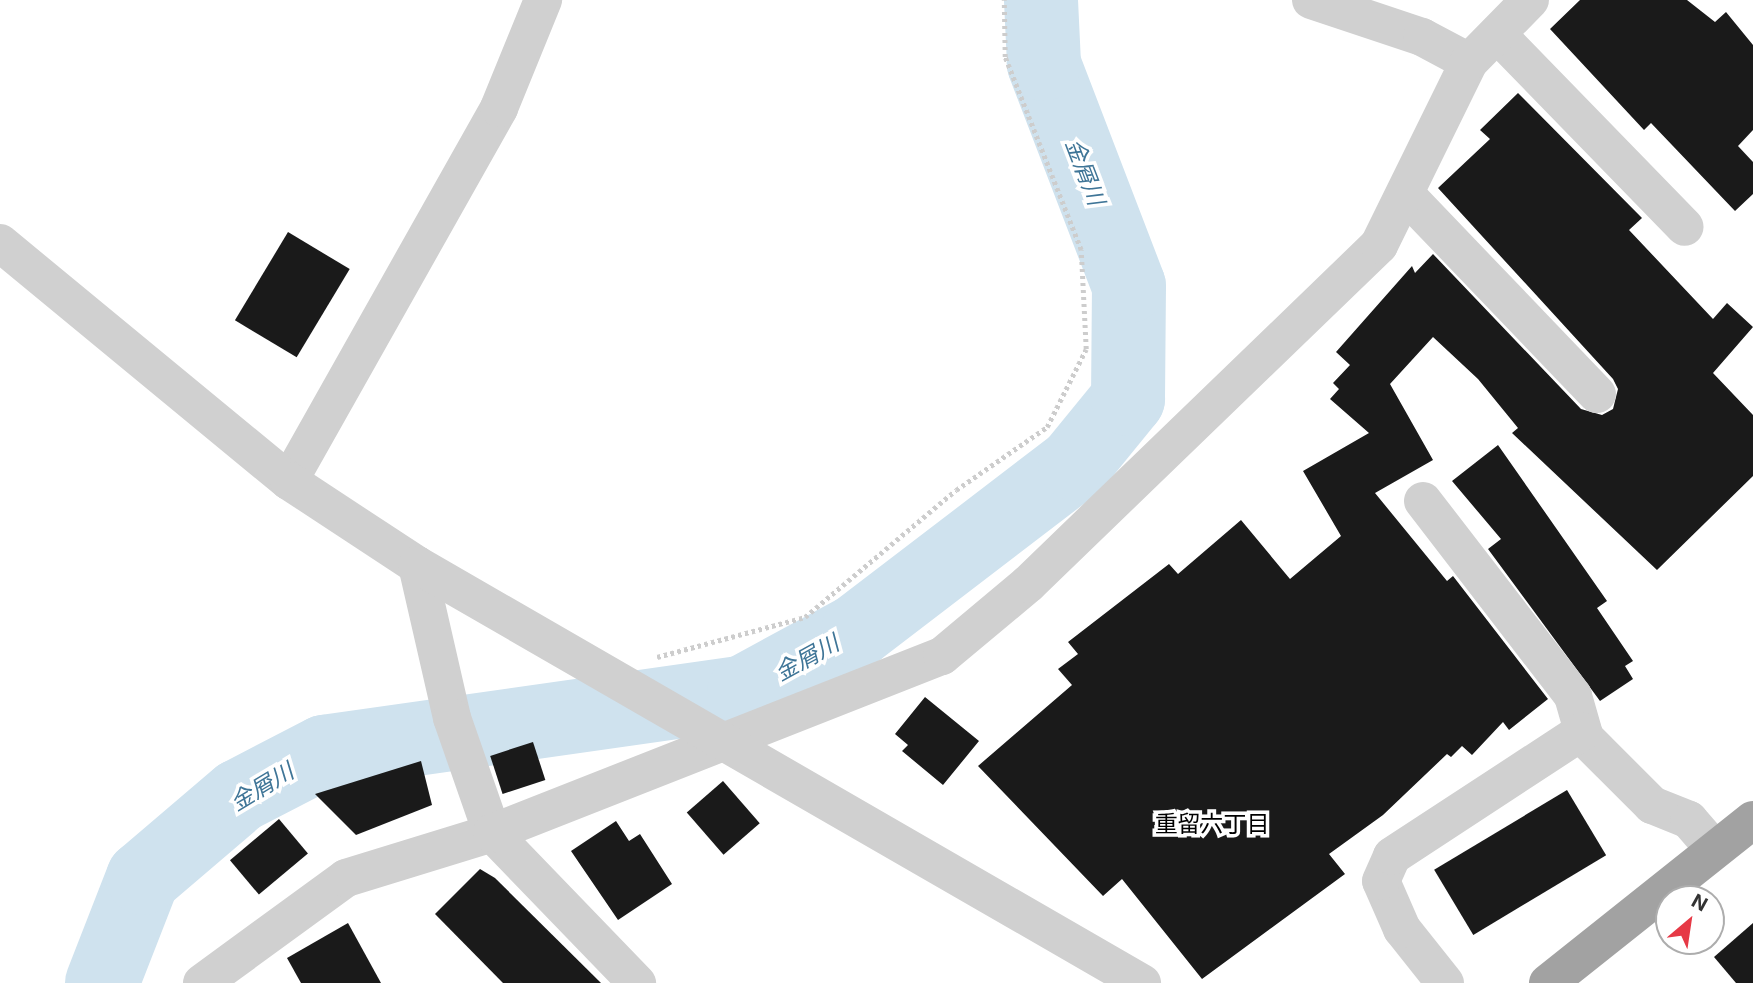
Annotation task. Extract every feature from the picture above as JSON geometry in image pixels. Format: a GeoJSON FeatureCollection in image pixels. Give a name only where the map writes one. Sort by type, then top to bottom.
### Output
{"type":"FeatureCollection","features":[{"type":"Feature","properties":{"kind":"highway"},"geometry":{"type":"LineString","coordinates":[[1548,983],[1753,820]]}},
{"type":"Feature","properties":{"kind":"street"},"geometry":{"type":"LineString","coordinates":[[289,481],[499,108],[543,0]]}},
{"type":"Feature","properties":{"kind":"street"},"geometry":{"type":"LineString","coordinates":[[1311,0],[1422,37],[1469,62]]}},
{"type":"Feature","properties":{"kind":"street"},"geometry":{"type":"LineString","coordinates":[[202,983],[346,878],[492,833],[942,656],[1028,584],[1379,245],[1408,197],[1469,62],[1530,0]]}},
{"type":"Feature","properties":{"kind":"street"},"geometry":{"type":"LineString","coordinates":[[1497,34],[1685,227]]}},
{"type":"Feature","properties":{"kind":"street"},"geometry":{"type":"LineString","coordinates":[[1408,197],[1597,394]]}},
{"type":"Feature","properties":{"kind":"street"},"geometry":{"type":"LineString","coordinates":[[0,243],[289,481],[417,565],[613,681],[725,741],[1142,983]]}},
{"type":"Feature","properties":{"kind":"street"},"geometry":{"type":"LineString","coordinates":[[1423,501],[1573,696],[1583,731],[1653,805],[1689,820],[1714,849]]}},
{"type":"Feature","properties":{"kind":"street"},"geometry":{"type":"LineString","coordinates":[[417,565],[452,718],[468,775],[492,833],[637,983]]}},
{"type":"Feature","properties":{"kind":"street"},"geometry":{"type":"LineString","coordinates":[[1445,983],[1402,929],[1381,881],[1392,856],[1583,731]]}},
{"type":"Feature","properties":{"kind":"path"},"geometry":{"type":"LineString","coordinates":[[613,681],[805,617],[956,490],[1047,427],[1086,349],[1082,250],[1005,57],[1004,0]]}},
{"type":"Feature","properties":{"kind":"building"},"geometry":{"type":"Polygon","coordinates":[[[1580,0],[1687,0],[1715,22],[1726,12],[1753,45],[1753,130],[1738,146],[1753,162],[1753,194],[1735,211],[1651,123],[1644,130],[1550,29],[1580,0]]]}},
{"type":"Feature","properties":{"kind":"building"},"geometry":{"type":"Polygon","coordinates":[[[1518,93],[1642,218],[1629,230],[1713,319],[1727,303],[1753,327],[1713,373],[1753,415],[1753,476],[1657,570],[1512,433],[1518,428],[1478,379],[1433,337],[1390,384],[1433,460],[1375,493],[1447,581],[1453,576],[1548,699],[1509,730],[1503,722],[1472,755],[1462,746],[1451,757],[1447,754],[1383,815],[1329,854],[1345,874],[1202,979],[1122,879],[1103,896],[978,766],[1072,685],[1058,669],[1078,654],[1068,642],[1169,564],[1178,574],[1241,520],[1290,579],[1341,536],[1303,471],[1369,433],[1330,399],[1339,389],[1333,383],[1350,365],[1336,352],[1412,266],[1415,273],[1433,254],[1581,409],[1602,415],[1613,409],[1618,389],[1613,379],[1438,188],[1490,139],[1480,130],[1518,93]]]}},
{"type":"Feature","properties":{"kind":"building"},"geometry":{"type":"Polygon","coordinates":[[[288,232],[350,269],[297,357],[235,320],[288,232]]]}},
{"type":"Feature","properties":{"kind":"building"},"geometry":{"type":"Polygon","coordinates":[[[1498,445],[1607,601],[1597,608],[1633,661],[1625,666],[1633,679],[1600,701],[1488,549],[1501,539],[1452,481],[1498,445]]]}},
{"type":"Feature","properties":{"kind":"building"},"geometry":{"type":"Polygon","coordinates":[[[925,697],[979,741],[943,785],[902,751],[908,745],[895,734],[925,697]]]}},
{"type":"Feature","properties":{"kind":"building"},"geometry":{"type":"Polygon","coordinates":[[[533,742],[545,780],[503,794],[490,756],[533,742]]]}},
{"type":"Feature","properties":{"kind":"building"},"geometry":{"type":"Polygon","coordinates":[[[421,761],[432,805],[356,835],[315,794],[421,761]]]}},
{"type":"Feature","properties":{"kind":"building"},"geometry":{"type":"Polygon","coordinates":[[[723,781],[760,823],[724,855],[687,812],[723,781]]]}},
{"type":"Feature","properties":{"kind":"building"},"geometry":{"type":"Polygon","coordinates":[[[1567,790],[1606,855],[1473,935],[1434,870],[1567,790]]]}},
{"type":"Feature","properties":{"kind":"building"},"geometry":{"type":"Polygon","coordinates":[[[279,819],[308,853],[259,895],[230,860],[279,819]]]}},
{"type":"Feature","properties":{"kind":"building"},"geometry":{"type":"Polygon","coordinates":[[[616,821],[629,841],[640,834],[672,884],[618,920],[571,851],[616,821]]]}},
{"type":"Feature","properties":{"kind":"building"},"geometry":{"type":"Polygon","coordinates":[[[480,869],[495,878],[601,983],[503,983],[435,914],[480,869]]]}},
{"type":"Feature","properties":{"kind":"building"},"geometry":{"type":"Polygon","coordinates":[[[348,923],[381,983],[301,983],[287,958],[348,923]]]}},
{"type":"Feature","properties":{"kind":"building"},"geometry":{"type":"Polygon","coordinates":[[[1753,923],[1753,983],[1736,983],[1714,957],[1725,955],[1725,947],[1753,923]]]}},
{"type":"Feature","properties":{"kind":"waterway","name":"金屑川"},"geometry":{"type":"LineString","coordinates":[[102,983],[143,878],[239,796],[324,752],[744,692],[858,630],[1075,464],[1128,399],[1129,286],[1044,64],[1041,0]]}},
{"type":"Feature","properties":{"kind":"district","name":"重留六丁目"},"geometry":{"type":"Point","coordinates":[1212,824]}}]}
